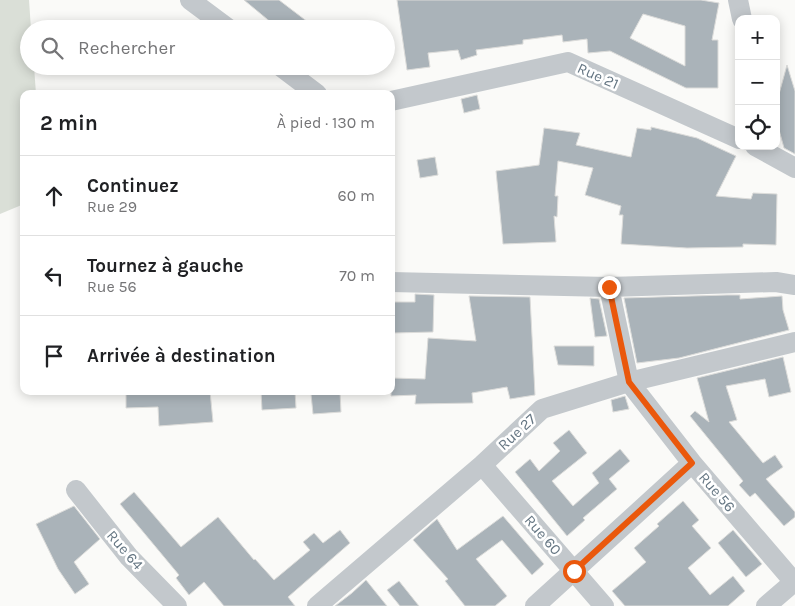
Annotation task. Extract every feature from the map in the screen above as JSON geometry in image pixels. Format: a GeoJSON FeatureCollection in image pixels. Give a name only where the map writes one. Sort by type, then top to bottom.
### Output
{"type":"FeatureCollection","features":[{"type":"Feature","properties":{"kind":"street"},"geometry":{"type":"LineString","coordinates":[[190,0],[217,20]]}},
{"type":"Feature","properties":{"kind":"street"},"geometry":{"type":"LineString","coordinates":[[738,0],[741,15]]}},
{"type":"Feature","properties":{"kind":"street","name":"Rue 21"},"geometry":{"type":"LineString","coordinates":[[395,100],[568,62],[735,137]]}},
{"type":"Feature","properties":{"kind":"street"},"geometry":{"type":"LineString","coordinates":[[292,75],[312,90]]}},
{"type":"Feature","properties":{"kind":"street"},"geometry":{"type":"LineString","coordinates":[[767,150],[795,168]]}},
{"type":"Feature","properties":{"kind":"street"},"geometry":{"type":"LineString","coordinates":[[395,282],[609,287],[776,282],[795,285]]}},
{"type":"Feature","properties":{"kind":"street","name":"Rue 56"},"geometry":{"type":"LineString","coordinates":[[609,287],[629,382],[692,463],[794,582]]}},
{"type":"Feature","properties":{"kind":"street","name":"Rue 27"},"geometry":{"type":"LineString","coordinates":[[317,606],[482,465],[542,409],[629,382],[795,342]]}},
{"type":"Feature","properties":{"kind":"street"},"geometry":{"type":"LineString","coordinates":[[534,606],[692,463]]}},
{"type":"Feature","properties":{"kind":"street","name":"Rue 60"},"geometry":{"type":"LineString","coordinates":[[482,465],[604,606]]}},
{"type":"Feature","properties":{"kind":"street","name":"Rue 64"},"geometry":{"type":"LineString","coordinates":[[76,490],[129,557],[177,606]]}},
{"type":"Feature","properties":{"kind":"street"},"geometry":{"type":"LineString","coordinates":[[766,606],[794,582]]}},
{"type":"Feature","properties":{"kind":"shaded area"},"geometry":{"type":"Polygon","coordinates":[[[0,0],[29,0],[30,20],[20,20],[20,75],[35,75],[36,90],[20,90],[20,206],[0,214],[0,0]]]}},
{"type":"Feature","properties":{"kind":"building"},"geometry":{"type":"Polygon","coordinates":[[[244,0],[279,0],[305,20],[268,20],[244,0]]]}},
{"type":"Feature","properties":{"kind":"building"},"geometry":{"type":"Polygon","coordinates":[[[397,0],[701,0],[719,3],[712,40],[718,40],[718,88],[686,88],[610,51],[588,53],[587,39],[563,42],[562,35],[523,40],[523,44],[476,50],[477,55],[461,60],[458,50],[428,53],[430,67],[407,70],[397,0]],[[643,14],[630,38],[685,66],[685,26],[643,14]]]}},
{"type":"Feature","properties":{"kind":"building"},"geometry":{"type":"Polygon","coordinates":[[[787,65],[795,91],[795,154],[784,148],[780,134],[780,90],[787,65]]]}},
{"type":"Feature","properties":{"kind":"building"},"geometry":{"type":"Polygon","coordinates":[[[477,95],[480,109],[464,113],[461,99],[477,95]]]}},
{"type":"Feature","properties":{"kind":"building"},"geometry":{"type":"Polygon","coordinates":[[[651,127],[697,138],[736,156],[716,196],[751,199],[753,193],[777,194],[776,245],[743,244],[743,247],[687,248],[621,244],[623,215],[619,215],[621,206],[585,195],[593,168],[558,161],[555,196],[558,196],[557,217],[554,216],[556,242],[503,244],[496,171],[539,165],[544,128],[580,133],[576,145],[631,157],[637,128],[651,130],[651,127]]]}},
{"type":"Feature","properties":{"kind":"building"},"geometry":{"type":"Polygon","coordinates":[[[435,157],[438,175],[420,178],[417,160],[435,157]]]}},
{"type":"Feature","properties":{"kind":"building"},"geometry":{"type":"Polygon","coordinates":[[[415,294],[434,295],[433,332],[395,333],[395,302],[415,302],[415,294]]]}},
{"type":"Feature","properties":{"kind":"building"},"geometry":{"type":"Polygon","coordinates":[[[740,295],[740,299],[782,296],[783,310],[789,330],[679,358],[637,363],[624,298],[740,295]]]}},
{"type":"Feature","properties":{"kind":"building"},"geometry":{"type":"Polygon","coordinates":[[[469,296],[530,297],[535,395],[510,399],[507,387],[472,393],[473,403],[415,404],[416,395],[391,396],[395,395],[395,378],[425,379],[428,338],[476,341],[469,296]]]}},
{"type":"Feature","properties":{"kind":"building"},"geometry":{"type":"Polygon","coordinates":[[[590,298],[599,299],[607,336],[595,337],[590,298]]]}},
{"type":"Feature","properties":{"kind":"building"},"geometry":{"type":"Polygon","coordinates":[[[554,346],[594,346],[594,366],[558,365],[554,346]]]}},
{"type":"Feature","properties":{"kind":"building"},"geometry":{"type":"Polygon","coordinates":[[[783,357],[791,392],[769,397],[765,379],[726,386],[737,420],[729,422],[763,463],[775,455],[783,467],[766,479],[795,512],[795,517],[784,526],[755,493],[750,497],[739,485],[743,481],[690,416],[695,411],[709,422],[697,378],[783,357]]]}},
{"type":"Feature","properties":{"kind":"building"},"geometry":{"type":"Polygon","coordinates":[[[126,395],[210,395],[213,422],[159,426],[158,407],[126,408],[126,395]]]}},
{"type":"Feature","properties":{"kind":"building"},"geometry":{"type":"Polygon","coordinates":[[[261,395],[295,395],[296,408],[262,410],[261,395]]]}},
{"type":"Feature","properties":{"kind":"building"},"geometry":{"type":"Polygon","coordinates":[[[311,395],[340,395],[341,412],[313,414],[311,395]]]}},
{"type":"Feature","properties":{"kind":"building"},"geometry":{"type":"Polygon","coordinates":[[[625,396],[629,409],[613,412],[611,400],[625,396]]]}},
{"type":"Feature","properties":{"kind":"building"},"geometry":{"type":"Polygon","coordinates":[[[569,430],[587,453],[552,481],[573,506],[599,483],[592,473],[620,449],[630,461],[609,479],[617,489],[583,518],[585,520],[567,536],[515,472],[530,459],[539,471],[560,451],[553,443],[569,430]]]}},
{"type":"Feature","properties":{"kind":"building"},"geometry":{"type":"Polygon","coordinates":[[[134,492],[181,547],[218,517],[254,560],[274,580],[310,550],[303,542],[314,533],[323,543],[340,530],[350,543],[288,597],[295,606],[224,606],[204,582],[189,595],[176,578],[179,575],[120,504],[134,492]]]}},
{"type":"Feature","properties":{"kind":"building"},"geometry":{"type":"Polygon","coordinates":[[[683,501],[699,520],[692,526],[711,548],[688,568],[710,595],[733,576],[745,591],[728,606],[625,606],[612,591],[646,562],[634,548],[683,501]]]}},
{"type":"Feature","properties":{"kind":"building"},"geometry":{"type":"Polygon","coordinates":[[[74,506],[100,539],[74,562],[89,584],[75,594],[58,569],[36,524],[74,506]]]}},
{"type":"Feature","properties":{"kind":"building"},"geometry":{"type":"Polygon","coordinates":[[[503,516],[544,564],[532,575],[502,540],[476,559],[507,596],[495,606],[465,606],[445,581],[448,579],[413,540],[437,519],[457,550],[503,516]]]}},
{"type":"Feature","properties":{"kind":"building"},"geometry":{"type":"Polygon","coordinates":[[[733,530],[762,564],[746,577],[718,543],[733,530]]]}},
{"type":"Feature","properties":{"kind":"building"},"geometry":{"type":"Polygon","coordinates":[[[366,580],[387,606],[335,606],[352,593],[366,580]]]}},
{"type":"Feature","properties":{"kind":"building"},"geometry":{"type":"Polygon","coordinates":[[[399,581],[419,606],[400,606],[387,590],[399,581]]]}},
{"type":"Feature","properties":{"kind":"route"},"geometry":{"type":"LineString","coordinates":[[574,571],[692,463],[629,382],[609,287]]}}]}
